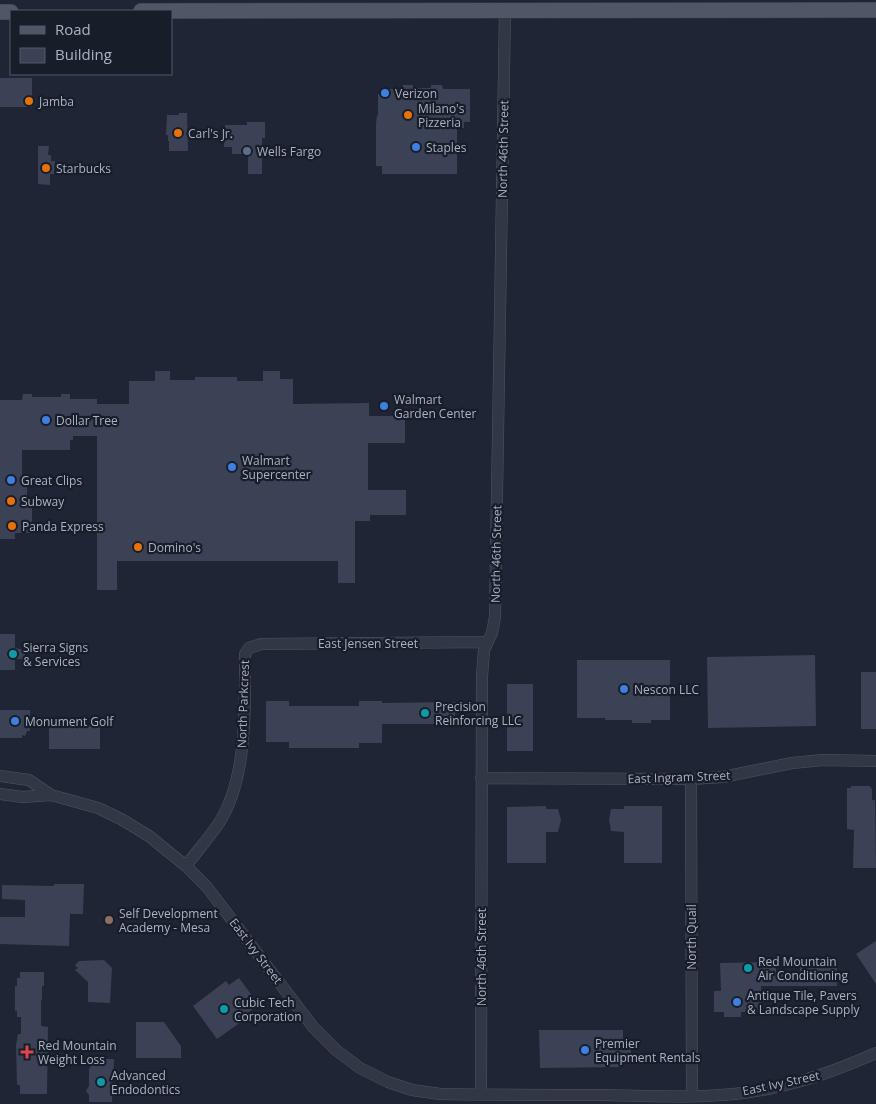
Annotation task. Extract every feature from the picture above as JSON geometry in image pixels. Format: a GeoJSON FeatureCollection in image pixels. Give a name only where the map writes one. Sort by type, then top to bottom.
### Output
{"type":"FeatureCollection","features":[{"type":"Feature","properties":{"kind":"main road"},"geometry":{"type":"LineString","coordinates":[[172,11],[876,10]]}},
{"type":"Feature","properties":{"kind":"street","name":"North 46th Street"},"geometry":{"type":"LineString","coordinates":[[481,1095],[482,676],[484,650],[492,633],[495,617],[505,11]]}},
{"type":"Feature","properties":{"kind":"street","name":"East Jensen Street"},"geometry":{"type":"LineString","coordinates":[[249,648],[261,644],[487,642]]}},
{"type":"Feature","properties":{"kind":"street","name":"North Parkcrest"},"geometry":{"type":"LineString","coordinates":[[186,866],[220,821],[233,788],[241,759],[243,743],[245,654],[249,648]]}},
{"type":"Feature","properties":{"kind":"street","name":"East Ingram Street"},"geometry":{"type":"LineString","coordinates":[[481,778],[690,779],[723,777],[792,763],[823,760],[876,761]]}},
{"type":"Feature","properties":{"kind":"street","name":"East Ivy Street"},"geometry":{"type":"LineString","coordinates":[[0,776],[30,780],[51,795]]}},
{"type":"Feature","properties":{"kind":"street","name":"North Quail"},"geometry":{"type":"LineString","coordinates":[[690,779],[692,1096]]}},
{"type":"Feature","properties":{"kind":"street","name":"East Ivy Street"},"geometry":{"type":"LineString","coordinates":[[0,794],[23,797],[51,795],[98,808],[149,836],[186,866],[207,887],[313,1026],[336,1050],[360,1068],[388,1082],[412,1090],[440,1094],[481,1095],[692,1096],[750,1092],[817,1077],[876,1053]]}},
{"type":"Feature","properties":{"kind":"building"},"geometry":{"type":"Polygon","coordinates":[[[0,78],[32,78],[32,107],[0,107],[0,78]]]}},
{"type":"Feature","properties":{"kind":"building","name":"Staples"},"geometry":{"type":"Polygon","coordinates":[[[403,85],[413,85],[413,88],[431,88],[431,85],[442,85],[443,89],[470,89],[470,122],[464,122],[464,128],[457,128],[457,174],[382,174],[382,166],[376,166],[378,94],[382,94],[382,89],[402,89],[403,85]]]}},
{"type":"Feature","properties":{"kind":"building","name":"Carl's Jr."},"geometry":{"type":"Polygon","coordinates":[[[179,113],[187,113],[188,151],[169,151],[168,135],[166,135],[167,115],[179,115],[179,113]]]}},
{"type":"Feature","properties":{"kind":"building","name":"Wells Fargo"},"geometry":{"type":"Polygon","coordinates":[[[247,122],[265,122],[265,138],[262,138],[262,174],[248,174],[248,154],[232,154],[232,147],[224,147],[225,125],[247,125],[247,122]]]}},
{"type":"Feature","properties":{"kind":"building","name":"Starbucks"},"geometry":{"type":"Polygon","coordinates":[[[38,146],[49,146],[48,155],[51,155],[51,161],[55,161],[54,174],[50,174],[50,185],[38,184],[38,146]]]}},
{"type":"Feature","properties":{"kind":"building","name":"Walmart Supercenter"},"geometry":{"type":"Polygon","coordinates":[[[155,371],[170,371],[170,380],[195,380],[195,377],[237,377],[237,381],[263,381],[263,371],[280,371],[280,379],[293,379],[293,404],[369,403],[369,416],[405,416],[405,443],[368,443],[368,490],[406,490],[406,515],[370,515],[370,521],[355,521],[355,583],[338,583],[338,561],[117,561],[117,590],[97,590],[97,436],[73,436],[73,440],[70,440],[70,450],[22,450],[22,478],[27,478],[27,507],[32,507],[32,533],[15,533],[15,539],[0,539],[0,400],[22,400],[23,394],[32,394],[32,397],[61,397],[61,394],[70,394],[70,399],[97,399],[97,404],[129,404],[129,381],[155,381],[155,371]]]}},
{"type":"Feature","properties":{"kind":"building","name":"Sierra Signs & Services"},"geometry":{"type":"Polygon","coordinates":[[[0,634],[15,634],[15,648],[25,650],[25,659],[15,659],[15,670],[0,670],[0,634]]]}},
{"type":"Feature","properties":{"kind":"building"},"geometry":{"type":"Polygon","coordinates":[[[815,655],[816,726],[708,728],[707,657],[815,655]]]}},
{"type":"Feature","properties":{"kind":"building","name":"Nescon LLC"},"geometry":{"type":"Polygon","coordinates":[[[577,660],[670,660],[670,720],[632,723],[632,720],[577,718],[577,660]]]}},
{"type":"Feature","properties":{"kind":"building"},"geometry":{"type":"Polygon","coordinates":[[[861,672],[876,672],[876,729],[861,729],[861,672]]]}},
{"type":"Feature","properties":{"kind":"building"},"geometry":{"type":"Polygon","coordinates":[[[507,684],[533,684],[533,751],[507,751],[507,684]]]}},
{"type":"Feature","properties":{"kind":"building"},"geometry":{"type":"Polygon","coordinates":[[[266,701],[289,701],[289,706],[359,706],[359,701],[382,701],[382,703],[455,702],[455,724],[382,724],[382,743],[359,743],[359,748],[289,748],[289,742],[266,742],[266,701]]]}},
{"type":"Feature","properties":{"kind":"building","name":"Monument Golf"},"geometry":{"type":"Polygon","coordinates":[[[0,710],[30,710],[30,731],[27,731],[25,736],[22,735],[22,738],[0,738],[0,710]]]}},
{"type":"Feature","properties":{"kind":"building"},"geometry":{"type":"Polygon","coordinates":[[[49,725],[100,725],[100,749],[49,749],[49,725]]]}},
{"type":"Feature","properties":{"kind":"building"},"geometry":{"type":"Polygon","coordinates":[[[851,786],[870,786],[872,789],[872,800],[875,800],[876,868],[853,868],[854,830],[847,829],[847,788],[851,788],[851,786]]]}},
{"type":"Feature","properties":{"kind":"building"},"geometry":{"type":"Polygon","coordinates":[[[546,806],[546,809],[558,809],[561,820],[558,832],[546,832],[546,863],[507,863],[507,807],[546,806]]]}},
{"type":"Feature","properties":{"kind":"building"},"geometry":{"type":"Polygon","coordinates":[[[624,806],[662,806],[662,863],[624,863],[624,832],[611,831],[609,820],[611,809],[624,809],[624,806]]]}},
{"type":"Feature","properties":{"kind":"building"},"geometry":{"type":"Polygon","coordinates":[[[54,884],[84,884],[83,914],[70,914],[69,946],[0,944],[0,917],[25,917],[25,900],[2,899],[2,885],[54,886],[54,884]]]}},
{"type":"Feature","properties":{"kind":"building"},"geometry":{"type":"Polygon","coordinates":[[[876,941],[876,984],[856,954],[876,941]]]}},
{"type":"Feature","properties":{"kind":"building"},"geometry":{"type":"Polygon","coordinates":[[[104,960],[112,968],[110,1003],[88,1002],[88,982],[75,970],[78,968],[75,965],[79,961],[104,960]]]}},
{"type":"Feature","properties":{"kind":"building"},"geometry":{"type":"Polygon","coordinates":[[[776,962],[776,974],[800,974],[800,962],[837,962],[837,986],[761,986],[761,1012],[741,1012],[741,1017],[724,1017],[724,1012],[714,1012],[714,991],[721,991],[720,963],[776,962]]]}},
{"type":"Feature","properties":{"kind":"building"},"geometry":{"type":"Polygon","coordinates":[[[20,972],[44,972],[41,1026],[48,1027],[47,1094],[20,1094],[20,1085],[17,1085],[16,1045],[18,1034],[21,1034],[21,1017],[17,1017],[17,1011],[15,1011],[15,986],[17,986],[17,978],[20,978],[20,972]]]}},
{"type":"Feature","properties":{"kind":"building","name":"Cubic Tech Corporation"},"geometry":{"type":"Polygon","coordinates":[[[239,978],[259,1005],[249,1012],[251,1015],[217,1039],[193,1006],[226,981],[229,985],[239,978]]]}},
{"type":"Feature","properties":{"kind":"building"},"geometry":{"type":"Polygon","coordinates":[[[136,1022],[164,1022],[181,1046],[181,1058],[136,1058],[136,1022]]]}},
{"type":"Feature","properties":{"kind":"building","name":"Premier Equipment Rentals"},"geometry":{"type":"Polygon","coordinates":[[[539,1030],[623,1030],[623,1042],[631,1042],[631,1058],[623,1058],[623,1067],[540,1068],[539,1030]]]}},
{"type":"Feature","properties":{"kind":"building","name":"Advanced Endodontics"},"geometry":{"type":"Polygon","coordinates":[[[92,1059],[114,1059],[112,1102],[89,1102],[89,1095],[86,1091],[89,1086],[89,1069],[92,1059]]]}},
{"type":"Feature","properties":{"kind":"place","name":"Verizon"},"geometry":{"type":"Point","coordinates":[385,93]}},
{"type":"Feature","properties":{"kind":"place","name":"Jamba"},"geometry":{"type":"Point","coordinates":[29,101]}},
{"type":"Feature","properties":{"kind":"place","name":"Milano's Pizzeria"},"geometry":{"type":"Point","coordinates":[408,115]}},
{"type":"Feature","properties":{"kind":"place","name":"Carl's Jr."},"geometry":{"type":"Point","coordinates":[178,133]}},
{"type":"Feature","properties":{"kind":"place","name":"Staples"},"geometry":{"type":"Point","coordinates":[416,147]}},
{"type":"Feature","properties":{"kind":"place","name":"Wells Fargo"},"geometry":{"type":"Point","coordinates":[247,151]}},
{"type":"Feature","properties":{"kind":"place","name":"Starbucks"},"geometry":{"type":"Point","coordinates":[46,168]}},
{"type":"Feature","properties":{"kind":"place","name":"Walmart Garden Center"},"geometry":{"type":"Point","coordinates":[384,406]}},
{"type":"Feature","properties":{"kind":"place","name":"Dollar Tree"},"geometry":{"type":"Point","coordinates":[46,420]}},
{"type":"Feature","properties":{"kind":"place","name":"Walmart Supercenter"},"geometry":{"type":"Point","coordinates":[232,467]}},
{"type":"Feature","properties":{"kind":"place","name":"Great Clips"},"geometry":{"type":"Point","coordinates":[11,480]}},
{"type":"Feature","properties":{"kind":"place","name":"Subway"},"geometry":{"type":"Point","coordinates":[11,501]}},
{"type":"Feature","properties":{"kind":"place","name":"Panda Express"},"geometry":{"type":"Point","coordinates":[12,526]}},
{"type":"Feature","properties":{"kind":"place","name":"Domino's"},"geometry":{"type":"Point","coordinates":[138,547]}},
{"type":"Feature","properties":{"kind":"place","name":"Sierra Signs & Services"},"geometry":{"type":"Point","coordinates":[13,654]}},
{"type":"Feature","properties":{"kind":"place","name":"Nescon LLC"},"geometry":{"type":"Point","coordinates":[624,689]}},
{"type":"Feature","properties":{"kind":"place","name":"Precision Reinforcing LLC"},"geometry":{"type":"Point","coordinates":[425,713]}},
{"type":"Feature","properties":{"kind":"place","name":"Monument Golf"},"geometry":{"type":"Point","coordinates":[15,721]}},
{"type":"Feature","properties":{"kind":"place","name":"Self Development Academy - Mesa"},"geometry":{"type":"Point","coordinates":[109,920]}},
{"type":"Feature","properties":{"kind":"place","name":"Red Mountain Air Conditioning"},"geometry":{"type":"Point","coordinates":[748,968]}},
{"type":"Feature","properties":{"kind":"place","name":"Antique Tile, Pavers & Landscape Supply"},"geometry":{"type":"Point","coordinates":[737,1002]}},
{"type":"Feature","properties":{"kind":"place","name":"Cubic Tech Corporation"},"geometry":{"type":"Point","coordinates":[224,1009]}},
{"type":"Feature","properties":{"kind":"place","name":"Premier Equipment Rentals"},"geometry":{"type":"Point","coordinates":[585,1050]}},
{"type":"Feature","properties":{"kind":"place","name":"Red Mountain Weight Loss"},"geometry":{"type":"Point","coordinates":[27,1052]}},
{"type":"Feature","properties":{"kind":"place","name":"Advanced Endodontics"},"geometry":{"type":"Point","coordinates":[101,1082]}}]}
